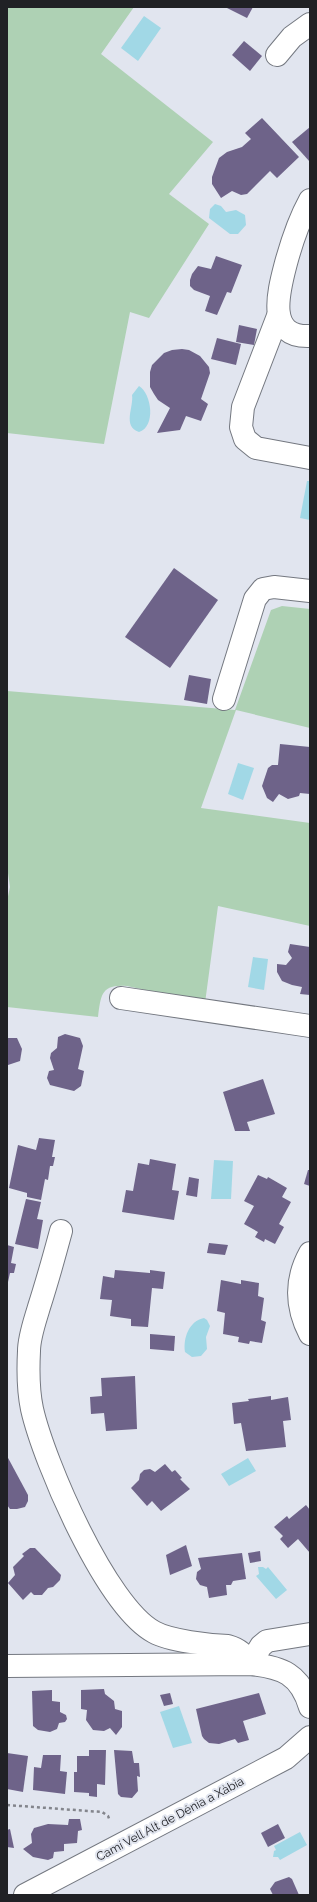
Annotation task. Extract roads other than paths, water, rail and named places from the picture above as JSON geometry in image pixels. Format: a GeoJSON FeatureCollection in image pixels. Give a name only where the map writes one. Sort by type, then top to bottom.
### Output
{"type":"FeatureCollection","features":[{"type":"Feature","properties":{"kind":"street"},"geometry":{"type":"LineString","coordinates":[[277,55],[292,37],[310,24]]}},
{"type":"Feature","properties":{"kind":"street"},"geometry":{"type":"LineString","coordinates":[[310,200],[302,239],[278,291],[278,316],[243,407],[241,427],[244,439],[256,448],[310,458]]}},
{"type":"Feature","properties":{"kind":"street"},"geometry":{"type":"LineString","coordinates":[[278,316],[285,327],[293,334],[310,336]]}},
{"type":"Feature","properties":{"kind":"street"},"geometry":{"type":"LineString","coordinates":[[224,699],[255,599],[263,589],[274,587],[310,591]]}},
{"type":"Feature","properties":{"kind":"street"},"geometry":{"type":"LineString","coordinates":[[121,998],[310,1026]]}},
{"type":"Feature","properties":{"kind":"street"},"geometry":{"type":"LineString","coordinates":[[61,1231],[30,1343],[28,1376],[32,1410],[40,1435],[74,1518],[107,1579],[124,1604],[143,1625],[154,1632],[169,1637],[228,1646],[237,1649],[244,1654],[250,1664]]}},
{"type":"Feature","properties":{"kind":"street"},"geometry":{"type":"LineString","coordinates":[[310,1253],[302,1269],[298,1295],[303,1321],[310,1334]]}},
{"type":"Feature","properties":{"kind":"street"},"geometry":{"type":"LineString","coordinates":[[250,1664],[261,1646],[267,1641],[310,1634]]}},
{"type":"Feature","properties":{"kind":"street"},"geometry":{"type":"LineString","coordinates":[[7,1666],[250,1664],[270,1666],[283,1670],[295,1679],[304,1690],[310,1707]]}},
{"type":"Feature","properties":{"kind":"street","name":"Camí Vell Alt de Dénia a Xàbia"},"geometry":{"type":"LineString","coordinates":[[25,1895],[286,1758],[310,1736]]}},
{"type":"Feature","properties":{"kind":"water"},"geometry":{"type":"Polygon","coordinates":[[[144,16],[161,28],[138,61],[121,48],[144,16]]]}},
{"type":"Feature","properties":{"kind":"water"},"geometry":{"type":"Polygon","coordinates":[[[215,204],[221,206],[226,212],[236,210],[245,215],[246,225],[238,234],[230,234],[209,218],[210,209],[215,204]]]}},
{"type":"Feature","properties":{"kind":"water"},"geometry":{"type":"Polygon","coordinates":[[[139,386],[147,396],[150,417],[148,424],[139,432],[131,425],[130,416],[132,395],[139,386]]]}},
{"type":"Feature","properties":{"kind":"water"},"geometry":{"type":"Polygon","coordinates":[[[307,481],[310,481],[310,520],[300,518],[307,481]]]}},
{"type":"Feature","properties":{"kind":"water"},"geometry":{"type":"Polygon","coordinates":[[[238,763],[254,768],[243,800],[228,794],[238,763]]]}},
{"type":"Feature","properties":{"kind":"water"},"geometry":{"type":"Polygon","coordinates":[[[253,957],[268,959],[264,990],[248,987],[253,957]]]}},
{"type":"Feature","properties":{"kind":"water"},"geometry":{"type":"Polygon","coordinates":[[[214,1160],[233,1161],[231,1199],[211,1199],[214,1160]]]}},
{"type":"Feature","properties":{"kind":"water"},"geometry":{"type":"Polygon","coordinates":[[[204,1318],[210,1326],[206,1337],[207,1349],[201,1356],[192,1357],[185,1352],[186,1336],[194,1323],[204,1318]]]}},
{"type":"Feature","properties":{"kind":"water"},"geometry":{"type":"Polygon","coordinates":[[[248,1458],[256,1471],[229,1486],[221,1474],[248,1458]]]}},
{"type":"Feature","properties":{"kind":"water"},"geometry":{"type":"Polygon","coordinates":[[[258,1567],[263,1567],[266,1569],[268,1567],[287,1590],[276,1599],[256,1576],[259,1574],[258,1567]]]}},
{"type":"Feature","properties":{"kind":"water"},"geometry":{"type":"Polygon","coordinates":[[[179,1706],[192,1743],[173,1748],[160,1712],[179,1706]]]}},
{"type":"Feature","properties":{"kind":"water"},"geometry":{"type":"Polygon","coordinates":[[[300,1832],[307,1845],[280,1860],[278,1857],[273,1857],[274,1851],[276,1850],[274,1846],[300,1832]]]}}]}
